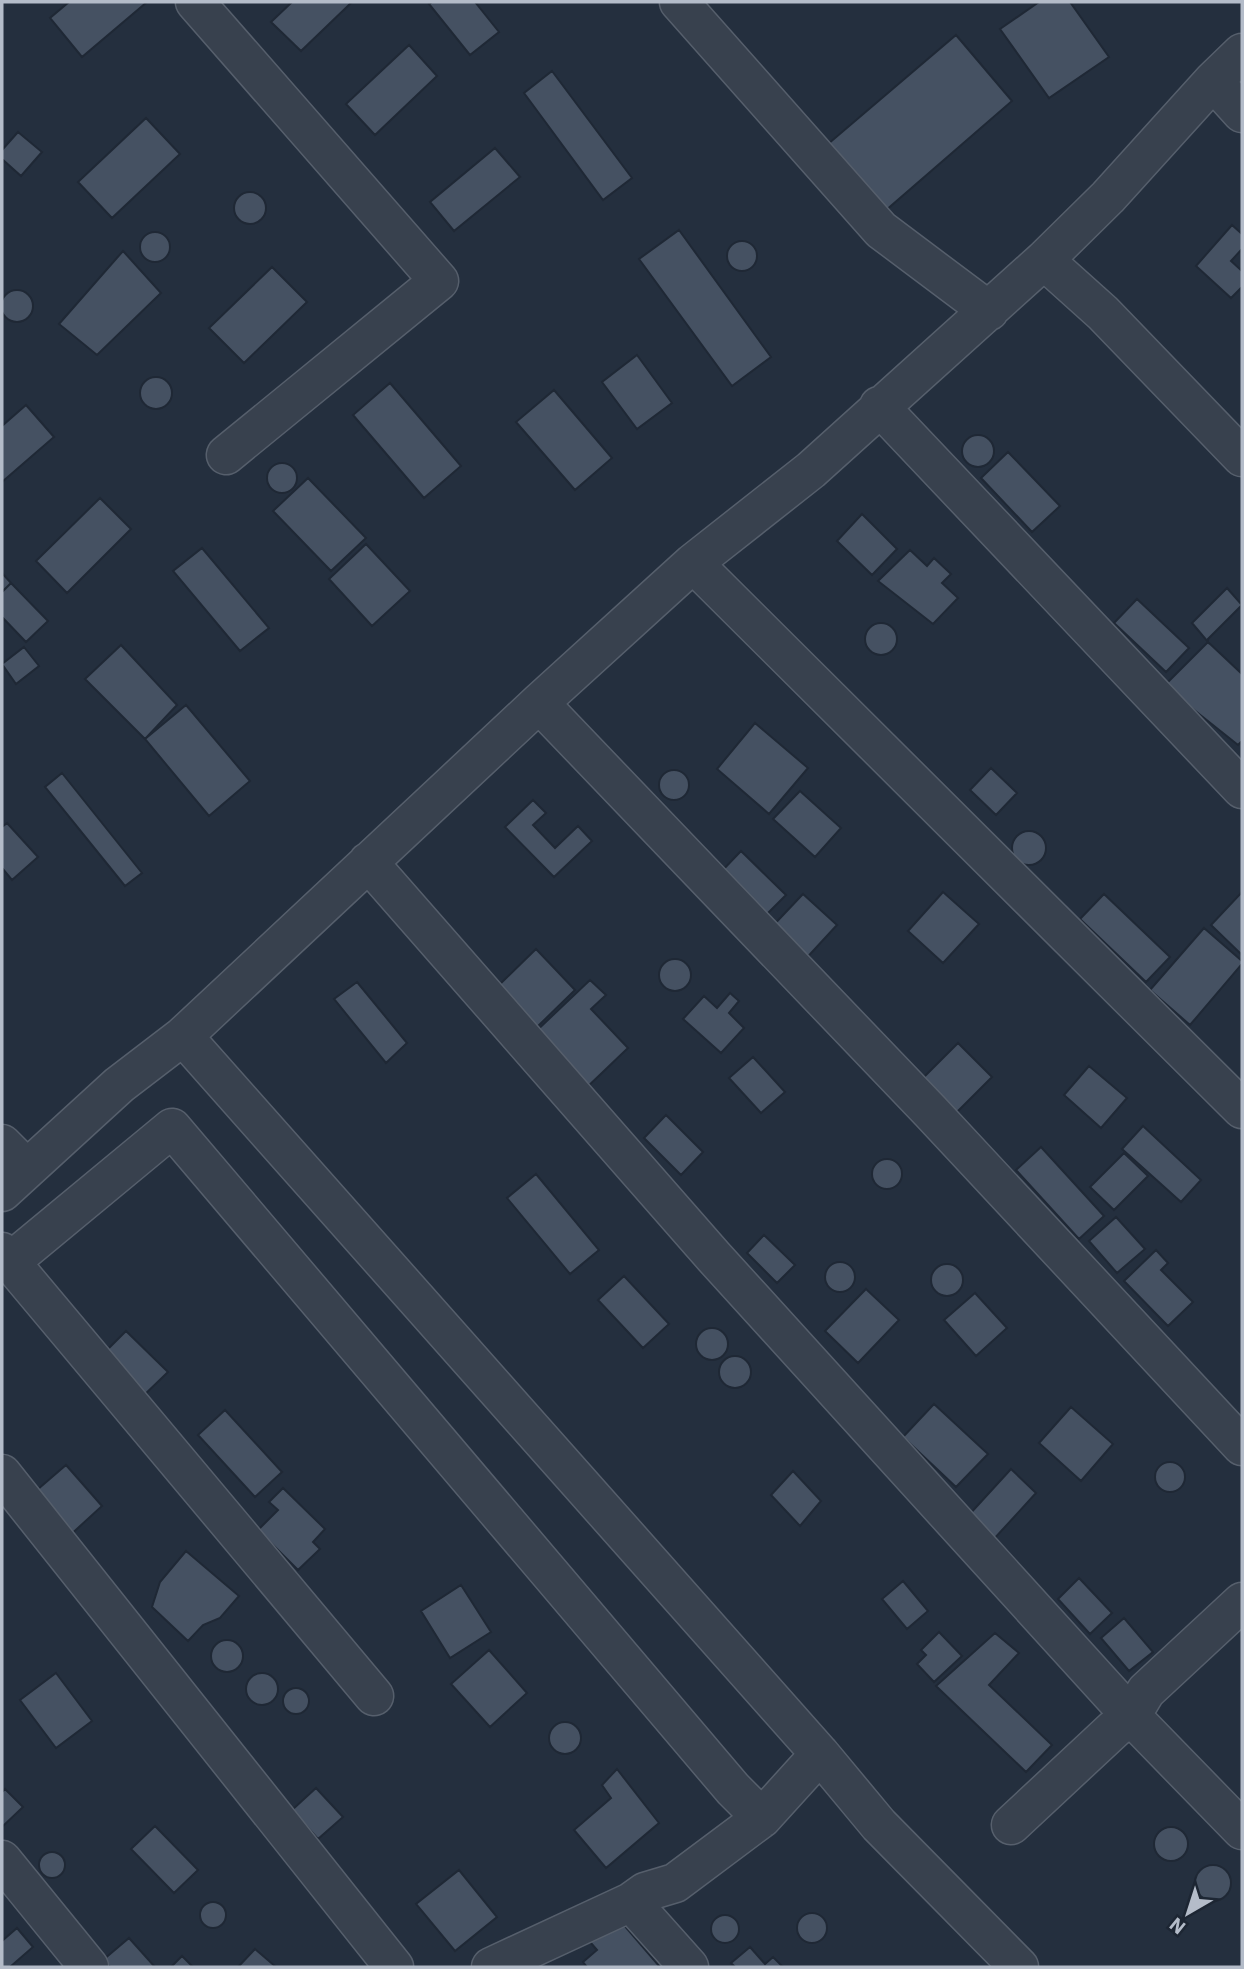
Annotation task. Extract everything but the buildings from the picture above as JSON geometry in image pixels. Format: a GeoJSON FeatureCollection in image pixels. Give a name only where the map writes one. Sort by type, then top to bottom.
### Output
{"type":"FeatureCollection","features":[{"type":"Feature","properties":{"kind":"street"},"geometry":{"type":"LineString","coordinates":[[195,2],[439,281],[226,455]]}},
{"type":"Feature","properties":{"kind":"street"},"geometry":{"type":"LineString","coordinates":[[679,2],[881,230],[989,311]]}},
{"type":"Feature","properties":{"kind":"street"},"geometry":{"type":"LineString","coordinates":[[10,1168],[183,1036],[693,563],[811,470],[989,311],[1108,197],[1213,81],[1242,53]]}},
{"type":"Feature","properties":{"kind":"street"},"geometry":{"type":"LineString","coordinates":[[1213,81],[1242,113]]}},
{"type":"Feature","properties":{"kind":"street"},"geometry":{"type":"LineString","coordinates":[[1044,260],[1103,313],[1242,457]]}},
{"type":"Feature","properties":{"kind":"street"},"geometry":{"type":"LineString","coordinates":[[880,407],[1242,789]]}},
{"type":"Feature","properties":{"kind":"street"},"geometry":{"type":"LineString","coordinates":[[693,563],[1242,1110]]}},
{"type":"Feature","properties":{"kind":"street"},"geometry":{"type":"LineString","coordinates":[[539,703],[930,1111],[1242,1446]]}},
{"type":"Feature","properties":{"kind":"street"},"geometry":{"type":"LineString","coordinates":[[368,862],[714,1257],[1130,1716],[1242,1830]]}},
{"type":"Feature","properties":{"kind":"street"},"geometry":{"type":"LineString","coordinates":[[183,1036],[820,1754],[879,1825],[1019,1967]]}},
{"type":"Feature","properties":{"kind":"street"},"geometry":{"type":"LineString","coordinates":[[374,1696],[5,1258],[172,1128],[733,1789],[762,1818]]}},
{"type":"Feature","properties":{"kind":"street"},"geometry":{"type":"LineString","coordinates":[[2,1474],[394,1967]]}},
{"type":"Feature","properties":{"kind":"street"},"geometry":{"type":"LineString","coordinates":[[1011,1825],[1130,1716],[1146,1691],[1242,1602]]}},
{"type":"Feature","properties":{"kind":"street"},"geometry":{"type":"LineString","coordinates":[[491,1967],[631,1902],[645,1892],[675,1883],[762,1818],[820,1754]]}},
{"type":"Feature","properties":{"kind":"street"},"geometry":{"type":"LineString","coordinates":[[2,1860],[89,1967]]}},
{"type":"Feature","properties":{"kind":"street"},"geometry":{"type":"LineString","coordinates":[[631,1902],[689,1967]]}}]}
